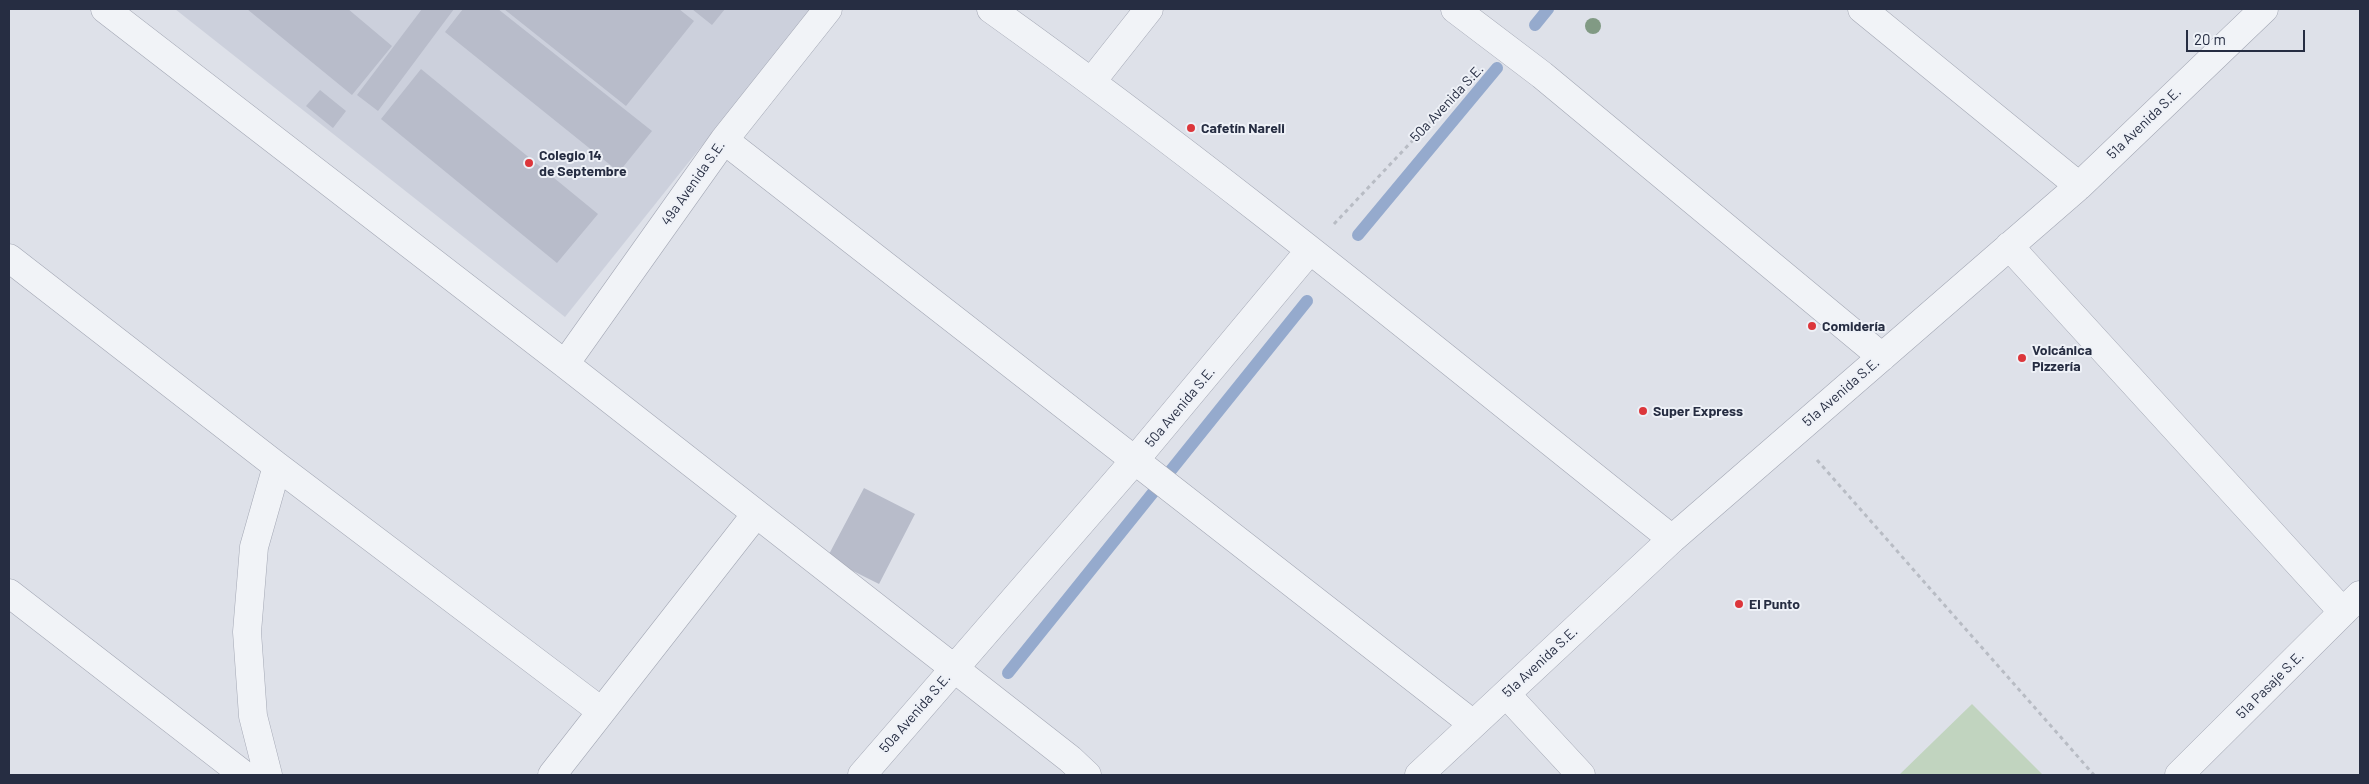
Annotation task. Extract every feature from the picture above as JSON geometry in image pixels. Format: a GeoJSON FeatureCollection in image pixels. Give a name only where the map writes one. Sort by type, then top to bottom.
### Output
{"type":"FeatureCollection","features":[{"type":"Feature","properties":{"kind":"street"},"geometry":{"type":"LineString","coordinates":[[105,9],[954,668],[1070,759],[1086,775]]}},
{"type":"Feature","properties":{"kind":"street","name":"49a Avenida S.E."},"geometry":{"type":"LineString","coordinates":[[564,364],[724,140],[828,9]]}},
{"type":"Feature","properties":{"kind":"street"},"geometry":{"type":"LineString","coordinates":[[991,9],[1092,81],[1310,250],[1672,538]]}},
{"type":"Feature","properties":{"kind":"street"},"geometry":{"type":"LineString","coordinates":[[1092,81],[1149,9]]}},
{"type":"Feature","properties":{"kind":"street"},"geometry":{"type":"LineString","coordinates":[[1455,9],[1503,44],[1882,357]]}},
{"type":"Feature","properties":{"kind":"street"},"geometry":{"type":"LineString","coordinates":[[1862,9],[2078,186]]}},
{"type":"Feature","properties":{"kind":"street","name":"51a Avenida S.E."},"geometry":{"type":"LineString","coordinates":[[1419,775],[1672,538],[2078,186],[2264,9]]}},
{"type":"Feature","properties":{"kind":"street"},"geometry":{"type":"LineString","coordinates":[[724,140],[1473,724]]}},
{"type":"Feature","properties":{"kind":"street"},"geometry":{"type":"LineString","coordinates":[[2009,246],[2352,604]]}},
{"type":"Feature","properties":{"kind":"street","name":"50a Avenida S.E."},"geometry":{"type":"LineString","coordinates":[[862,775],[954,668],[1140,464],[1310,250]]}},
{"type":"Feature","properties":{"kind":"street"},"geometry":{"type":"LineString","coordinates":[[9,258],[277,466],[601,711]]}},
{"type":"Feature","properties":{"kind":"street"},"geometry":{"type":"LineString","coordinates":[[268,775],[253,716],[247,632],[254,548],[277,466]]}},
{"type":"Feature","properties":{"kind":"street"},"geometry":{"type":"LineString","coordinates":[[552,775],[756,514]]}},
{"type":"Feature","properties":{"kind":"street"},"geometry":{"type":"LineString","coordinates":[[9,593],[244,775]]}},
{"type":"Feature","properties":{"kind":"street","name":"51a Pasaje S.E."},"geometry":{"type":"LineString","coordinates":[[2179,775],[2352,604]]}},
{"type":"Feature","properties":{"kind":"street"},"geometry":{"type":"LineString","coordinates":[[1506,694],[1580,775]]}},
{"type":"Feature","properties":{"kind":"path","name":"50a Avenida S.E."},"geometry":{"type":"LineString","coordinates":[[1310,250],[1503,44]]}},
{"type":"Feature","properties":{"kind":"path"},"geometry":{"type":"LineString","coordinates":[[1794,433],[2094,775]]}},
{"type":"Feature","properties":{"kind":"shaded area","name":"Colegio 14 de Septembre"},"geometry":{"type":"Polygon","coordinates":[[[175,9],[811,9],[565,317],[175,9]]]}},
{"type":"Feature","properties":{"kind":"green space"},"geometry":{"type":"Polygon","coordinates":[[[1972,704],[2043,775],[1899,775],[1972,704]]]}},
{"type":"Feature","properties":{"kind":"building"},"geometry":{"type":"Polygon","coordinates":[[[247,9],[348,9],[392,46],[352,95],[247,9]]]}},
{"type":"Feature","properties":{"kind":"building"},"geometry":{"type":"Polygon","coordinates":[[[422,9],[454,9],[378,111],[357,95],[422,9]]]}},
{"type":"Feature","properties":{"kind":"building"},"geometry":{"type":"Polygon","coordinates":[[[463,9],[498,9],[652,131],[619,172],[445,32],[463,9]]]}},
{"type":"Feature","properties":{"kind":"building"},"geometry":{"type":"Polygon","coordinates":[[[504,9],[679,9],[694,21],[626,106],[504,9]]]}},
{"type":"Feature","properties":{"kind":"building"},"geometry":{"type":"Polygon","coordinates":[[[692,9],[725,9],[712,25],[692,9]]]}},
{"type":"Feature","properties":{"kind":"building"},"geometry":{"type":"Polygon","coordinates":[[[421,69],[598,214],[557,263],[381,119],[421,69]]]}},
{"type":"Feature","properties":{"kind":"building"},"geometry":{"type":"Polygon","coordinates":[[[320,90],[346,111],[333,128],[306,106],[320,90]]]}},
{"type":"Feature","properties":{"kind":"building"},"geometry":{"type":"Polygon","coordinates":[[[864,488],[915,514],[879,584],[827,558],[864,488]]]}},
{"type":"Feature","properties":{"kind":"waterway"},"geometry":{"type":"LineString","coordinates":[[1535,25],[1548,9]]}},
{"type":"Feature","properties":{"kind":"waterway"},"geometry":{"type":"LineString","coordinates":[[1358,235],[1497,68]]}},
{"type":"Feature","properties":{"kind":"waterway"},"geometry":{"type":"LineString","coordinates":[[1008,673],[1307,301]]}},
{"type":"Feature","properties":{"kind":"place","name":"Cafetín Nareli"},"geometry":{"type":"Point","coordinates":[1191,128]}},
{"type":"Feature","properties":{"kind":"place","name":"Colegio 14 de Septembre"},"geometry":{"type":"Point","coordinates":[529,163]}},
{"type":"Feature","properties":{"kind":"place","name":"Comidería"},"geometry":{"type":"Point","coordinates":[1812,326]}},
{"type":"Feature","properties":{"kind":"place","name":"Volcánica Pizzería"},"geometry":{"type":"Point","coordinates":[2022,358]}},
{"type":"Feature","properties":{"kind":"place","name":"Super Express"},"geometry":{"type":"Point","coordinates":[1643,411]}},
{"type":"Feature","properties":{"kind":"place","name":"El Punto"},"geometry":{"type":"Point","coordinates":[1739,604]}}]}
